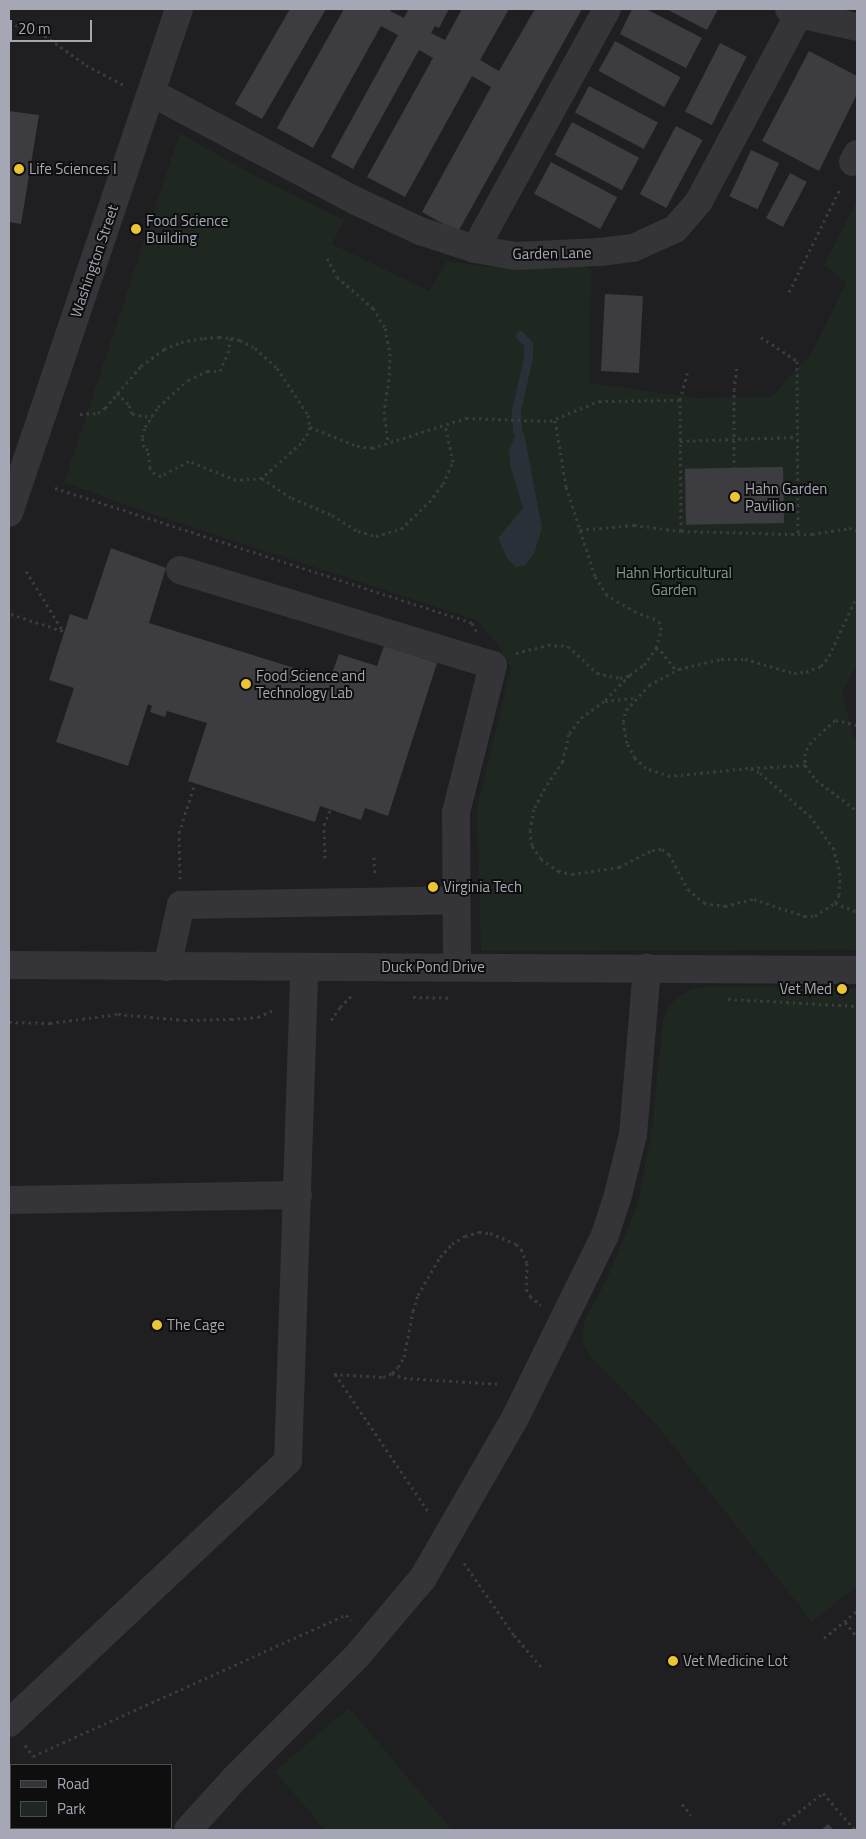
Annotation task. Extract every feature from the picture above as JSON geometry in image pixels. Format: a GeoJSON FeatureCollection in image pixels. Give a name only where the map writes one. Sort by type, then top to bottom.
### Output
{"type":"FeatureCollection","features":[{"type":"Feature","properties":{"kind":"street","name":"Washington Street"},"geometry":{"type":"LineString","coordinates":[[9,513],[179,9]]}},
{"type":"Feature","properties":{"kind":"street"},"geometry":{"type":"LineString","coordinates":[[475,249],[607,9]]}},
{"type":"Feature","properties":{"kind":"street","name":"Garden Lane"},"geometry":{"type":"LineString","coordinates":[[152,93],[356,201],[420,232],[475,249],[515,256],[600,252],[633,248],[675,229],[699,201],[794,11]]}},
{"type":"Feature","properties":{"kind":"street"},"geometry":{"type":"LineString","coordinates":[[794,11],[857,27]]}},
{"type":"Feature","properties":{"kind":"street"},"geometry":{"type":"LineString","coordinates":[[180,570],[492,665],[456,812],[457,967]]}},
{"type":"Feature","properties":{"kind":"street"},"geometry":{"type":"LineString","coordinates":[[167,967],[182,905],[456,900]]}},
{"type":"Feature","properties":{"kind":"street","name":"Duck Pond Drive"},"geometry":{"type":"LineString","coordinates":[[9,965],[857,970]]}},
{"type":"Feature","properties":{"kind":"street"},"geometry":{"type":"LineString","coordinates":[[9,1723],[288,1460],[304,967]]}},
{"type":"Feature","properties":{"kind":"street"},"geometry":{"type":"LineString","coordinates":[[188,1830],[235,1778],[371,1639],[422,1578],[531,1386],[605,1235],[617,1199],[633,1135],[647,968]]}},
{"type":"Feature","properties":{"kind":"street"},"geometry":{"type":"LineString","coordinates":[[9,1200],[298,1195]]}},
{"type":"Feature","properties":{"kind":"path"},"geometry":{"type":"LineString","coordinates":[[9,24],[34,28],[86,65],[124,86]]}},
{"type":"Feature","properties":{"kind":"path"},"geometry":{"type":"LineString","coordinates":[[789,292],[855,158]]}},
{"type":"Feature","properties":{"kind":"path"},"geometry":{"type":"LineString","coordinates":[[327,258],[337,278],[373,308],[385,328],[390,353],[389,379],[384,410],[388,442]]}},
{"type":"Feature","properties":{"kind":"path"},"geometry":{"type":"LineString","coordinates":[[760,337],[797,361],[798,535]]}},
{"type":"Feature","properties":{"kind":"path"},"geometry":{"type":"LineString","coordinates":[[80,414],[98,413],[141,366],[164,349],[190,340],[231,338],[255,348],[277,368],[308,415],[310,426],[301,443],[262,478],[236,480],[190,461],[161,476],[155,474],[150,468],[148,450],[144,447],[142,437],[145,427],[158,406],[188,380],[207,372],[220,371],[228,353],[231,338]]}},
{"type":"Feature","properties":{"kind":"path"},"geometry":{"type":"LineString","coordinates":[[734,469],[734,390],[737,364]]}},
{"type":"Feature","properties":{"kind":"path"},"geometry":{"type":"LineString","coordinates":[[681,530],[680,400],[687,373]]}},
{"type":"Feature","properties":{"kind":"path"},"geometry":{"type":"LineString","coordinates":[[117,393],[129,405],[132,414],[152,417]]}},
{"type":"Feature","properties":{"kind":"path"},"geometry":{"type":"LineString","coordinates":[[310,426],[357,446],[372,448],[466,418],[531,421],[555,418],[599,401],[680,400]]}},
{"type":"Feature","properties":{"kind":"path"},"geometry":{"type":"LineString","coordinates":[[555,418],[566,487],[601,586],[608,595],[636,612],[660,623],[661,630],[656,648],[644,664],[604,701],[583,716],[573,726],[563,762],[550,779],[534,810],[530,830],[532,846],[541,859],[558,871],[572,874],[600,872],[633,861],[652,850],[662,849],[669,854],[688,889],[704,903],[725,906],[754,899],[804,916],[815,916],[835,903],[838,895],[840,875],[834,849],[811,816],[759,772],[748,768]]}},
{"type":"Feature","properties":{"kind":"path"},"geometry":{"type":"LineString","coordinates":[[262,478],[292,498],[332,515],[358,531],[376,536],[401,529],[429,502],[443,484],[453,462],[445,424]]}},
{"type":"Feature","properties":{"kind":"path"},"geometry":{"type":"LineString","coordinates":[[680,441],[796,437]]}},
{"type":"Feature","properties":{"kind":"path"},"geometry":{"type":"LineString","coordinates":[[56,488],[472,623]]}},
{"type":"Feature","properties":{"kind":"path"},"geometry":{"type":"LineString","coordinates":[[580,530],[634,525],[681,530],[798,535],[849,528],[857,530]]}},
{"type":"Feature","properties":{"kind":"path"},"geometry":{"type":"LineString","coordinates":[[12,614],[64,632],[26,571]]}},
{"type":"Feature","properties":{"kind":"path"},"geometry":{"type":"LineString","coordinates":[[805,765],[748,768],[670,776],[646,768],[635,758],[627,743],[623,722],[626,710],[648,685],[676,670],[721,659],[745,659],[794,673],[806,672],[821,666],[828,656],[857,596]]}},
{"type":"Feature","properties":{"kind":"path"},"geometry":{"type":"LineString","coordinates":[[492,665],[519,652],[559,644],[568,646],[597,672],[612,678],[630,675]]}},
{"type":"Feature","properties":{"kind":"path"},"geometry":{"type":"LineString","coordinates":[[656,648],[661,651],[676,670]]}},
{"type":"Feature","properties":{"kind":"path"},"geometry":{"type":"LineString","coordinates":[[604,701],[636,698]]}},
{"type":"Feature","properties":{"kind":"path"},"geometry":{"type":"LineString","coordinates":[[857,725],[835,720],[811,742],[805,754],[805,765],[816,780],[857,811]]}},
{"type":"Feature","properties":{"kind":"path"},"geometry":{"type":"LineString","coordinates":[[179,862],[179,833],[195,783]]}},
{"type":"Feature","properties":{"kind":"path"},"geometry":{"type":"LineString","coordinates":[[325,858],[324,825],[330,810]]}},
{"type":"Feature","properties":{"kind":"path"},"geometry":{"type":"LineString","coordinates":[[835,903],[857,912]]}},
{"type":"Feature","properties":{"kind":"path"},"geometry":{"type":"LineString","coordinates":[[725,999],[857,1006]]}},
{"type":"Feature","properties":{"kind":"path"},"geometry":{"type":"LineString","coordinates":[[9,1022],[50,1023],[118,1014],[184,1020],[231,1019],[258,1017],[276,1008]]}},
{"type":"Feature","properties":{"kind":"path"},"geometry":{"type":"LineString","coordinates":[[392,1373],[404,1357],[412,1311],[418,1295],[440,1256],[452,1244],[465,1236],[480,1232],[490,1233],[516,1244],[522,1249],[527,1263],[526,1289],[536,1301],[549,1309]]}},
{"type":"Feature","properties":{"kind":"path"},"geometry":{"type":"LineString","coordinates":[[430,1514],[335,1374],[372,1377],[392,1373],[404,1378],[531,1386]]}},
{"type":"Feature","properties":{"kind":"path"},"geometry":{"type":"LineString","coordinates":[[458,1555],[514,1635],[543,1669]]}},
{"type":"Feature","properties":{"kind":"path"},"geometry":{"type":"LineString","coordinates":[[824,1638],[857,1612]]}},
{"type":"Feature","properties":{"kind":"path"},"geometry":{"type":"LineString","coordinates":[[25,1745],[34,1756],[346,1615],[371,1639]]}},
{"type":"Feature","properties":{"kind":"path"},"geometry":{"type":"LineString","coordinates":[[845,1622],[857,1636]]}},
{"type":"Feature","properties":{"kind":"path"},"geometry":{"type":"LineString","coordinates":[[783,1824],[823,1793],[855,1830]]}},
{"type":"Feature","properties":{"kind":"path"},"geometry":{"type":"LineString","coordinates":[[682,1804],[691,1815]]}},
{"type":"Feature","properties":{"kind":"shaded area","name":"Virginia Tech"},"geometry":{"type":"Polygon","coordinates":[[[9,9],[857,9],[857,1830],[9,1830],[9,9]]]}},
{"type":"Feature","properties":{"kind":"shaded area"},"geometry":{"type":"Polygon","coordinates":[[[517,431],[524,433],[542,528],[534,554],[525,565],[516,567],[507,558],[498,538],[523,508],[510,465],[509,451],[517,431]]]}},
{"type":"Feature","properties":{"kind":"green space","name":"Hahn Horticultural Garden"},"geometry":{"type":"Polygon","coordinates":[[[180,133],[248,172],[344,220],[332,244],[429,291],[447,261],[488,267],[582,265],[591,269],[590,383],[699,398],[771,397],[811,354],[846,283],[824,265],[857,201],[857,665],[842,692],[854,738],[857,740],[857,950],[481,951],[477,807],[511,668],[497,643],[476,620],[140,510],[64,482],[180,133]]]}},
{"type":"Feature","properties":{"kind":"green space"},"geometry":{"type":"Polygon","coordinates":[[[711,986],[857,988],[857,1586],[812,1622],[656,1424],[591,1357],[585,1348],[582,1338],[585,1319],[606,1281],[638,1204],[652,1128],[663,1019],[677,997],[692,989],[711,986]]]}},
{"type":"Feature","properties":{"kind":"green space"},"geometry":{"type":"Polygon","coordinates":[[[349,1708],[452,1830],[325,1830],[275,1771],[349,1708]]]}},
{"type":"Feature","properties":{"kind":"building"},"geometry":{"type":"Polygon","coordinates":[[[290,9],[326,9],[262,119],[235,104],[290,9]]]}},
{"type":"Feature","properties":{"kind":"building"},"geometry":{"type":"Polygon","coordinates":[[[344,9],[391,9],[390,11],[404,18],[408,10],[405,9],[449,9],[439,28],[435,26],[431,33],[445,40],[462,9],[509,9],[480,60],[499,71],[535,9],[582,9],[458,232],[422,212],[491,87],[472,76],[405,197],[367,177],[433,58],[419,50],[353,169],[331,157],[398,35],[381,26],[313,148],[277,128],[344,9]]]}},
{"type":"Feature","properties":{"kind":"building"},"geometry":{"type":"Polygon","coordinates":[[[632,9],[646,9],[702,38],[686,68],[620,34],[632,9]]]}},
{"type":"Feature","properties":{"kind":"building"},"geometry":{"type":"Polygon","coordinates":[[[666,9],[718,9],[707,30],[666,9]]]}},
{"type":"Feature","properties":{"kind":"building"},"geometry":{"type":"Polygon","coordinates":[[[615,41],[681,77],[664,107],[599,71],[615,41]]]}},
{"type":"Feature","properties":{"kind":"building"},"geometry":{"type":"Polygon","coordinates":[[[720,43],[747,57],[712,125],[685,112],[720,43]]]}},
{"type":"Feature","properties":{"kind":"building"},"geometry":{"type":"Polygon","coordinates":[[[809,51],[857,76],[857,94],[819,171],[762,141],[809,51]]]}},
{"type":"Feature","properties":{"kind":"building"},"geometry":{"type":"Polygon","coordinates":[[[589,86],[658,123],[644,149],[575,112],[589,86]]]}},
{"type":"Feature","properties":{"kind":"building","name":"Life Sciences I"},"geometry":{"type":"Polygon","coordinates":[[[9,111],[39,115],[21,224],[9,222],[9,111]]]}},
{"type":"Feature","properties":{"kind":"building"},"geometry":{"type":"Polygon","coordinates":[[[572,122],[639,158],[622,190],[555,155],[572,122]]]}},
{"type":"Feature","properties":{"kind":"building"},"geometry":{"type":"Polygon","coordinates":[[[676,126],[702,140],[666,208],[640,194],[676,126]]]}},
{"type":"Feature","properties":{"kind":"building"},"geometry":{"type":"Polygon","coordinates":[[[751,150],[779,163],[758,209],[729,196],[751,150]]]}},
{"type":"Feature","properties":{"kind":"building"},"geometry":{"type":"Polygon","coordinates":[[[551,162],[617,197],[600,229],[534,194],[551,162]]]}},
{"type":"Feature","properties":{"kind":"building"},"geometry":{"type":"Polygon","coordinates":[[[790,173],[807,182],[783,227],[766,218],[790,173]]]}},
{"type":"Feature","properties":{"kind":"building"},"geometry":{"type":"Polygon","coordinates":[[[605,294],[643,296],[639,373],[601,371],[605,294]]]}},
{"type":"Feature","properties":{"kind":"building","name":"Hahn Garden Pavilion"},"geometry":{"type":"Polygon","coordinates":[[[783,467],[784,523],[686,525],[685,469],[783,467]]]}},
{"type":"Feature","properties":{"kind":"building","name":"Food Science and Technology Lab"},"geometry":{"type":"Polygon","coordinates":[[[111,548],[166,568],[149,623],[330,679],[339,654],[377,666],[384,646],[437,663],[388,816],[365,808],[361,820],[320,806],[315,822],[188,781],[207,723],[167,711],[165,717],[150,712],[152,706],[148,704],[128,766],[56,742],[74,688],[49,680],[70,614],[87,620],[111,548]]]}},
{"type":"Feature","properties":{"kind":"building"},"geometry":{"type":"Polygon","coordinates":[[[828,1824],[834,1830],[821,1830],[828,1824]]]}},
{"type":"Feature","properties":{"kind":"waterway"},"geometry":{"type":"LineString","coordinates":[[517,431],[516,410],[528,357],[528,344],[520,335]]}},
{"type":"Feature","properties":{"kind":"place","name":"Life Sciences I"},"geometry":{"type":"Point","coordinates":[19,169]}},
{"type":"Feature","properties":{"kind":"place","name":"Food Science Building"},"geometry":{"type":"Point","coordinates":[136,229]}},
{"type":"Feature","properties":{"kind":"place","name":"Hahn Garden Pavilion"},"geometry":{"type":"Point","coordinates":[735,497]}},
{"type":"Feature","properties":{"kind":"place","name":"Food Science and Technology Lab"},"geometry":{"type":"Point","coordinates":[246,684]}},
{"type":"Feature","properties":{"kind":"place","name":"Virginia Tech"},"geometry":{"type":"Point","coordinates":[433,887]}},
{"type":"Feature","properties":{"kind":"place","name":"Vet Med"},"geometry":{"type":"Point","coordinates":[842,989]}},
{"type":"Feature","properties":{"kind":"place","name":"The Cage"},"geometry":{"type":"Point","coordinates":[157,1325]}},
{"type":"Feature","properties":{"kind":"place","name":"Vet Medicine Lot"},"geometry":{"type":"Point","coordinates":[673,1661]}}]}
